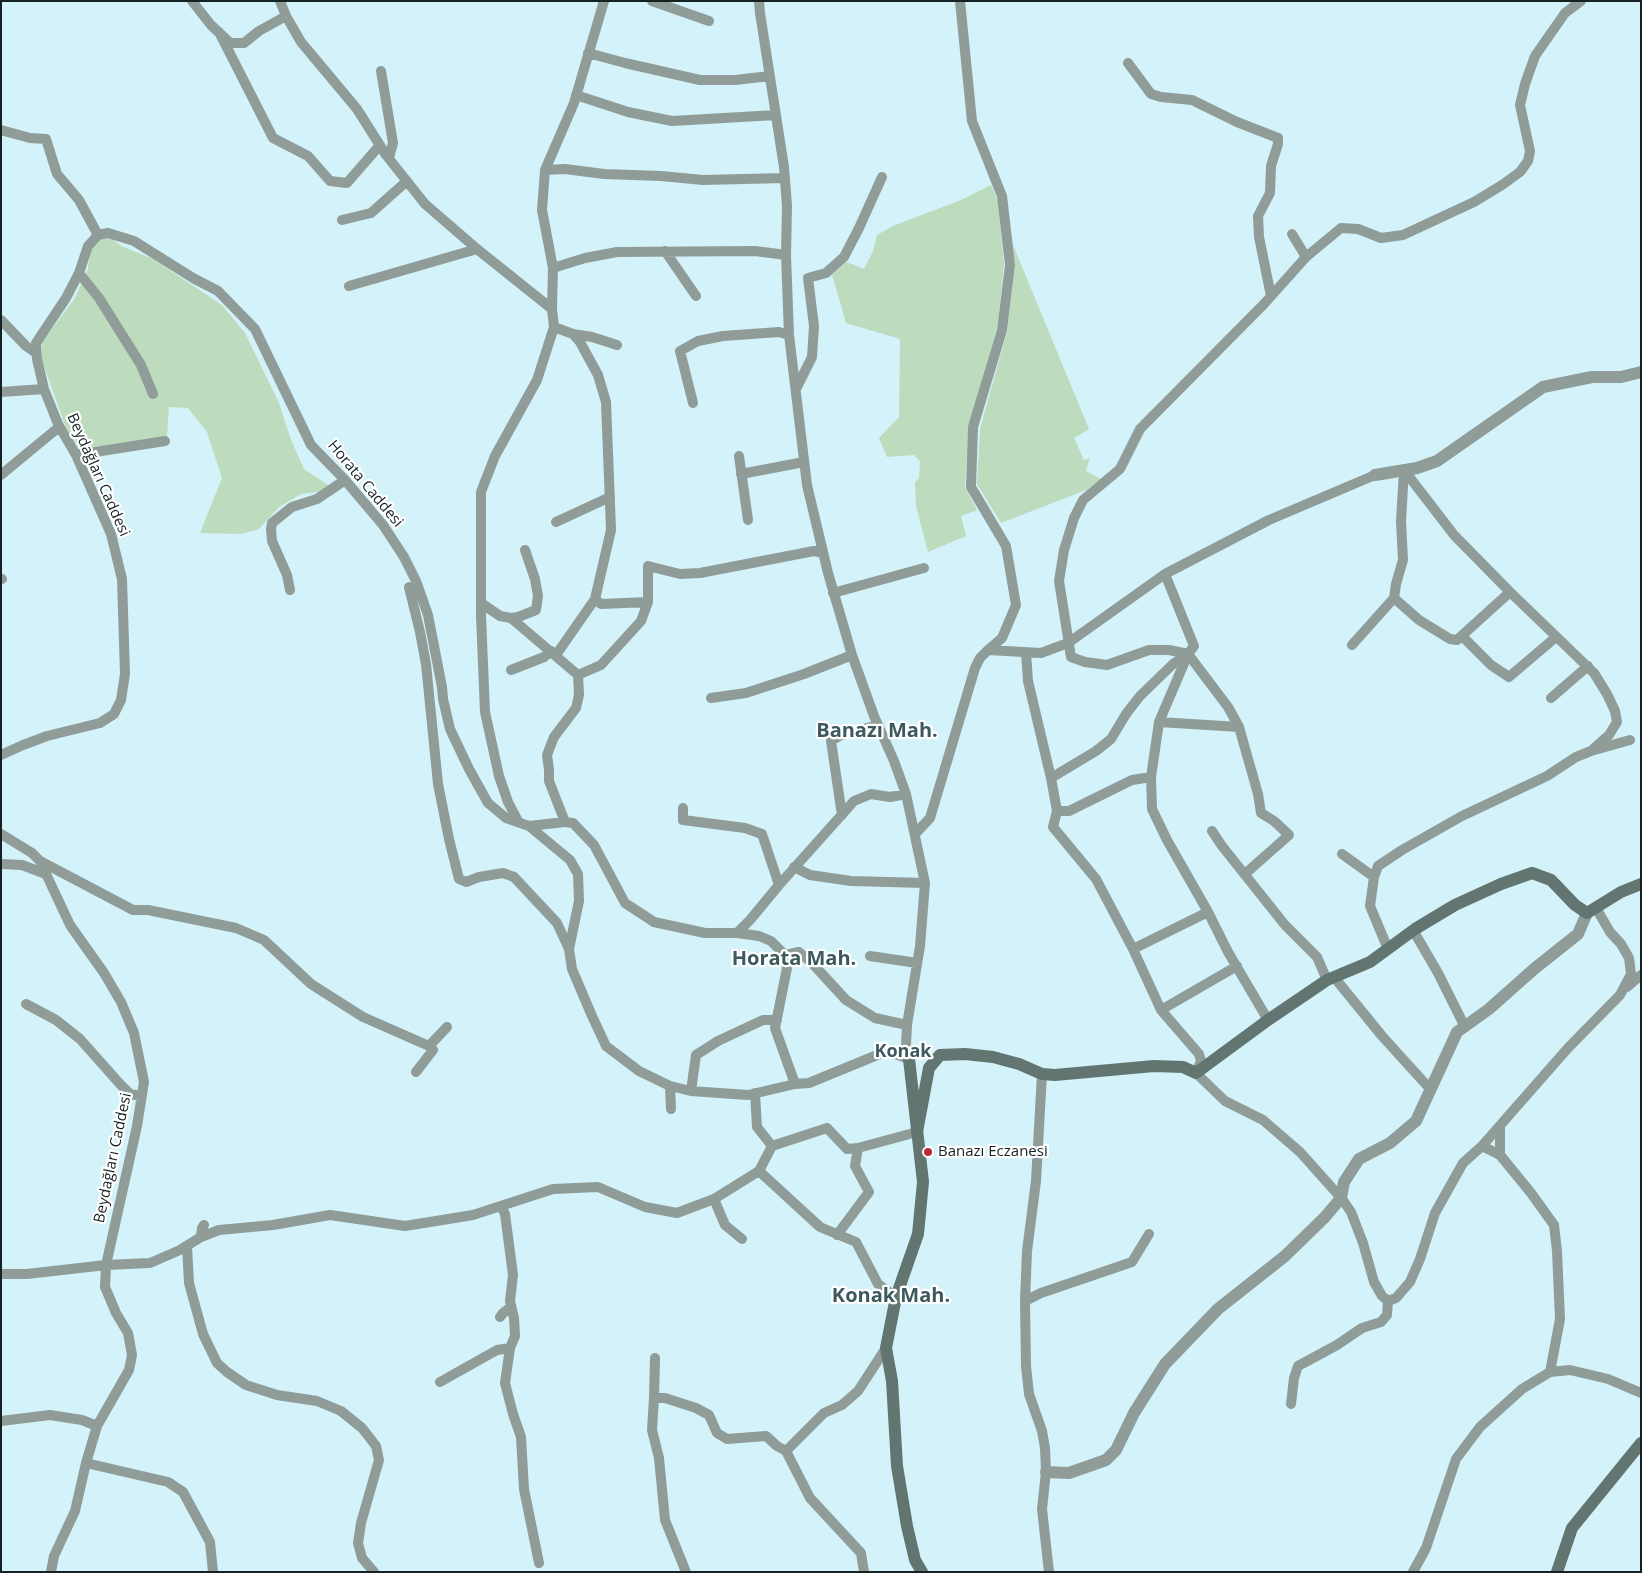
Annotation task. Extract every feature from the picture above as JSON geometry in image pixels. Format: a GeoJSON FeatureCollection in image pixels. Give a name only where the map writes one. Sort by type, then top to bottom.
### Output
{"type":"FeatureCollection","features":[{"type":"Feature","properties":{"kind":"main road"},"geometry":{"type":"LineString","coordinates":[[916,1132],[929,1068],[940,1055],[965,1054],[993,1057],[1019,1064],[1042,1074],[1055,1075],[1154,1066],[1183,1067],[1196,1073],[1268,1020],[1331,979],[1370,962],[1413,930],[1455,905],[1501,884],[1532,873],[1551,880],[1575,905],[1592,910],[1621,892],[1641,884]]}},
{"type":"Feature","properties":{"kind":"main road"},"geometry":{"type":"LineString","coordinates":[[909,1059],[923,1182],[918,1234],[905,1277],[896,1296],[886,1348],[892,1381],[899,1474],[907,1526],[915,1560],[922,1572]]}},
{"type":"Feature","properties":{"kind":"main road"},"geometry":{"type":"LineString","coordinates":[[1557,1572],[1572,1528],[1641,1443]]}},
{"type":"Feature","properties":{"kind":"street"},"geometry":{"type":"LineString","coordinates":[[192,1],[230,43],[244,43],[260,30],[286,16]]}},
{"type":"Feature","properties":{"kind":"street"},"geometry":{"type":"LineString","coordinates":[[280,1],[301,42],[357,109],[389,158],[425,204],[477,249],[552,309]]}},
{"type":"Feature","properties":{"kind":"street"},"geometry":{"type":"LineString","coordinates":[[518,821],[498,776],[485,712],[481,603],[481,492],[495,456],[537,380],[554,328],[552,309],[553,268],[542,210],[545,170],[576,96],[604,1]]}},
{"type":"Feature","properties":{"kind":"street"},"geometry":{"type":"LineString","coordinates":[[652,1],[709,21]]}},
{"type":"Feature","properties":{"kind":"street"},"geometry":{"type":"LineString","coordinates":[[759,1],[788,206],[786,255],[789,335],[807,485],[833,593],[852,655],[906,794],[916,833],[917,850],[925,883],[920,946],[907,1025],[906,1045],[909,1059]]}},
{"type":"Feature","properties":{"kind":"street"},"geometry":{"type":"LineString","coordinates":[[916,833],[930,818],[975,668],[980,658],[1002,638],[1016,606],[1006,546],[971,486],[973,427],[1002,330],[1010,265],[1002,196],[972,121],[960,1]]}},
{"type":"Feature","properties":{"kind":"street"},"geometry":{"type":"LineString","coordinates":[[1246,873],[1289,835],[1274,821],[1261,814],[1258,794],[1239,727],[1228,707],[1188,654],[1169,650],[1149,650],[1107,665],[1085,662],[1071,657],[1059,581],[1064,550],[1074,518],[1083,500],[1120,469],[1140,429],[1272,296],[1306,257],[1341,228],[1358,229],[1380,238],[1403,235],[1474,202],[1520,172],[1528,161],[1530,151],[1520,105],[1534,56],[1564,13],[1581,1]]}},
{"type":"Feature","properties":{"kind":"street"},"geometry":{"type":"LineString","coordinates":[[219,32],[273,138],[308,156],[330,181],[347,183],[380,145]]}},
{"type":"Feature","properties":{"kind":"street"},"geometry":{"type":"LineString","coordinates":[[588,53],[700,80],[736,80],[770,76]]}},
{"type":"Feature","properties":{"kind":"street"},"geometry":{"type":"LineString","coordinates":[[1128,63],[1152,94],[1161,97],[1192,100],[1237,122],[1278,138],[1271,166],[1270,193],[1258,216],[1259,237],[1272,296]]}},
{"type":"Feature","properties":{"kind":"street"},"geometry":{"type":"LineString","coordinates":[[381,71],[393,143],[389,158]]}},
{"type":"Feature","properties":{"kind":"street"},"geometry":{"type":"LineString","coordinates":[[576,96],[628,112],[672,121],[776,115]]}},
{"type":"Feature","properties":{"kind":"street"},"geometry":{"type":"LineString","coordinates":[[1,130],[30,138],[46,139],[57,174],[79,200],[98,235],[88,246],[79,272],[66,298],[36,342],[36,352]]}},
{"type":"Feature","properties":{"kind":"street"},"geometry":{"type":"LineString","coordinates":[[545,170],[566,169],[604,174],[703,180],[785,178]]}},
{"type":"Feature","properties":{"kind":"street"},"geometry":{"type":"LineString","coordinates":[[796,390],[812,357],[814,326],[808,278],[826,273],[844,257],[882,176]]}},
{"type":"Feature","properties":{"kind":"street"},"geometry":{"type":"LineString","coordinates":[[342,220],[371,213],[407,181]]}},
{"type":"Feature","properties":{"kind":"street","name":"Horata Caddesi"},"geometry":{"type":"LineString","coordinates":[[98,235],[108,233],[134,241],[193,278],[218,291],[255,329],[312,445],[383,525],[404,557],[416,581],[428,615],[450,729],[488,804],[506,818],[529,826],[570,860],[578,874],[579,901],[569,949]]}},
{"type":"Feature","properties":{"kind":"street"},"geometry":{"type":"LineString","coordinates":[[1292,234],[1306,257]]}},
{"type":"Feature","properties":{"kind":"street"},"geometry":{"type":"LineString","coordinates":[[349,286],[477,249]]}},
{"type":"Feature","properties":{"kind":"street"},"geometry":{"type":"LineString","coordinates":[[665,251],[696,296]]}},
{"type":"Feature","properties":{"kind":"street"},"geometry":{"type":"LineString","coordinates":[[553,268],[585,258],[617,252],[755,251],[786,255]]}},
{"type":"Feature","properties":{"kind":"street"},"geometry":{"type":"LineString","coordinates":[[79,272],[99,298],[141,365],[153,394]]}},
{"type":"Feature","properties":{"kind":"street"},"geometry":{"type":"LineString","coordinates":[[1,320],[26,346],[36,352]]}},
{"type":"Feature","properties":{"kind":"street"},"geometry":{"type":"LineString","coordinates":[[554,328],[617,344]]}},
{"type":"Feature","properties":{"kind":"street"},"geometry":{"type":"LineString","coordinates":[[693,403],[680,351],[698,342],[724,336],[779,332],[789,335]]}},
{"type":"Feature","properties":{"kind":"street"},"geometry":{"type":"LineString","coordinates":[[511,670],[553,653],[595,599],[610,530],[606,402],[594,366],[573,334]]}},
{"type":"Feature","properties":{"kind":"street","name":"Beydağları Caddesi"},"geometry":{"type":"LineString","coordinates":[[1,756],[46,736],[100,723],[114,714],[122,700],[125,674],[122,579],[111,534],[76,455],[59,427],[44,389],[36,352]]}},
{"type":"Feature","properties":{"kind":"street"},"geometry":{"type":"LineString","coordinates":[[988,650],[1041,653],[1068,643],[1165,574],[1269,520],[1375,475],[1417,468],[1437,461],[1543,387],[1592,376],[1621,376],[1641,372]]}},
{"type":"Feature","properties":{"kind":"street"},"geometry":{"type":"LineString","coordinates":[[1,392],[44,389]]}},
{"type":"Feature","properties":{"kind":"street"},"geometry":{"type":"LineString","coordinates":[[1,475],[59,427]]}},
{"type":"Feature","properties":{"kind":"street"},"geometry":{"type":"LineString","coordinates":[[76,455],[165,440]]}},
{"type":"Feature","properties":{"kind":"street"},"geometry":{"type":"LineString","coordinates":[[738,456],[748,520]]}},
{"type":"Feature","properties":{"kind":"street"},"geometry":{"type":"LineString","coordinates":[[741,474],[804,462]]}},
{"type":"Feature","properties":{"kind":"street"},"geometry":{"type":"LineString","coordinates":[[1404,470],[1454,535],[1594,673],[1615,711],[1617,722],[1609,735],[1591,751]]}},
{"type":"Feature","properties":{"kind":"street"},"geometry":{"type":"LineString","coordinates":[[1352,645],[1394,598],[1403,560],[1404,470]]}},
{"type":"Feature","properties":{"kind":"street"},"geometry":{"type":"LineString","coordinates":[[290,590],[288,575],[272,541],[272,523],[292,507],[317,499],[345,480]]}},
{"type":"Feature","properties":{"kind":"street"},"geometry":{"type":"LineString","coordinates":[[556,522],[610,497]]}},
{"type":"Feature","properties":{"kind":"street"},"geometry":{"type":"LineString","coordinates":[[481,603],[500,616],[511,618],[518,618],[536,610],[538,596],[535,579],[525,550]]}},
{"type":"Feature","properties":{"kind":"street"},"geometry":{"type":"LineString","coordinates":[[578,676],[601,664],[641,621],[648,602],[648,566],[680,574],[700,573],[814,551],[823,553]]}},
{"type":"Feature","properties":{"kind":"street"},"geometry":{"type":"LineString","coordinates":[[833,593],[924,568]]}},
{"type":"Feature","properties":{"kind":"street"},"geometry":{"type":"LineString","coordinates":[[1165,574],[1194,646],[1188,654],[1159,722],[1151,777],[1152,809],[1228,952],[1268,1020]]}},
{"type":"Feature","properties":{"kind":"street"},"geometry":{"type":"LineString","coordinates":[[409,587],[426,664],[438,784],[459,879],[466,882],[479,877],[503,874],[514,877],[557,922],[569,949],[572,969],[606,1046],[639,1071],[670,1086],[691,1091],[748,1095],[795,1084],[809,1083],[906,1045]]}},
{"type":"Feature","properties":{"kind":"street"},"geometry":{"type":"LineString","coordinates":[[1394,598],[1419,620],[1450,639],[1456,640],[1510,592]]}},
{"type":"Feature","properties":{"kind":"street"},"geometry":{"type":"LineString","coordinates":[[595,599],[601,604],[648,602]]}},
{"type":"Feature","properties":{"kind":"street"},"geometry":{"type":"LineString","coordinates":[[511,618],[578,676],[579,696],[576,708],[554,738],[547,755],[550,770],[549,781],[565,822]]}},
{"type":"Feature","properties":{"kind":"street"},"geometry":{"type":"LineString","coordinates":[[1462,636],[1491,665],[1509,677],[1556,637]]}},
{"type":"Feature","properties":{"kind":"street"},"geometry":{"type":"LineString","coordinates":[[1026,653],[1028,681],[1057,811],[1053,827],[1096,879],[1133,949],[1161,1010],[1199,1054],[1201,1061],[1196,1073],[1226,1101],[1263,1120],[1300,1152],[1341,1198],[1351,1212],[1363,1243],[1374,1282],[1382,1296],[1388,1301]]}},
{"type":"Feature","properties":{"kind":"street"},"geometry":{"type":"LineString","coordinates":[[1051,778],[1096,751],[1111,739],[1126,714],[1140,696],[1173,664],[1188,654]]}},
{"type":"Feature","properties":{"kind":"street"},"geometry":{"type":"LineString","coordinates":[[711,698],[746,693],[804,674],[852,655]]}},
{"type":"Feature","properties":{"kind":"street"},"geometry":{"type":"LineString","coordinates":[[1551,698],[1588,666]]}},
{"type":"Feature","properties":{"kind":"street"},"geometry":{"type":"LineString","coordinates":[[1159,722],[1239,727]]}},
{"type":"Feature","properties":{"kind":"street"},"geometry":{"type":"LineString","coordinates":[[842,815],[831,741],[841,735],[878,725]]}},
{"type":"Feature","properties":{"kind":"street"},"geometry":{"type":"LineString","coordinates":[[1388,949],[1370,906],[1374,877],[1378,866],[1462,816],[1547,776],[1576,757],[1630,740]]}},
{"type":"Feature","properties":{"kind":"street"},"geometry":{"type":"LineString","coordinates":[[1057,811],[1069,811],[1132,780],[1151,777]]}},
{"type":"Feature","properties":{"kind":"street"},"geometry":{"type":"LineString","coordinates":[[737,933],[854,801],[871,794],[890,797],[906,794]]}},
{"type":"Feature","properties":{"kind":"street"},"geometry":{"type":"LineString","coordinates":[[683,808],[683,820],[745,828],[762,834],[779,885]]}},
{"type":"Feature","properties":{"kind":"street"},"geometry":{"type":"LineString","coordinates":[[529,826],[572,823],[594,845],[625,903],[654,922],[705,933],[737,933],[759,936],[771,941],[786,955],[787,968],[775,1028],[795,1084]]}},
{"type":"Feature","properties":{"kind":"street"},"geometry":{"type":"LineString","coordinates":[[1212,831],[1285,925],[1317,957],[1331,979],[1431,1090]]}},
{"type":"Feature","properties":{"kind":"street","name":"Beydağları Caddesi"},"geometry":{"type":"LineString","coordinates":[[1,834],[32,853],[40,861],[70,925],[104,973],[121,1002],[134,1033],[144,1082],[137,1126],[106,1265],[104,1287],[128,1333],[132,1354],[129,1370],[97,1426],[86,1462],[75,1511],[54,1556],[51,1572]]}},
{"type":"Feature","properties":{"kind":"street"},"geometry":{"type":"LineString","coordinates":[[1342,854],[1374,877]]}},
{"type":"Feature","properties":{"kind":"street"},"geometry":{"type":"LineString","coordinates":[[40,861],[133,910],[148,910],[236,928],[264,940],[311,984],[363,1017],[433,1050],[416,1072]]}},
{"type":"Feature","properties":{"kind":"street"},"geometry":{"type":"LineString","coordinates":[[1,864],[22,865],[46,874]]}},
{"type":"Feature","properties":{"kind":"street"},"geometry":{"type":"LineString","coordinates":[[794,867],[810,875],[851,881],[925,883]]}},
{"type":"Feature","properties":{"kind":"street"},"geometry":{"type":"LineString","coordinates":[[1046,1472],[1069,1473],[1106,1460],[1116,1450],[1134,1413],[1165,1364],[1218,1309],[1285,1256],[1324,1217],[1341,1198],[1344,1182],[1359,1159],[1390,1143],[1416,1121],[1457,1032],[1489,1009],[1534,969],[1578,934],[1592,910],[1621,944],[1629,958],[1631,974],[1621,993]]}},
{"type":"Feature","properties":{"kind":"street"},"geometry":{"type":"LineString","coordinates":[[1133,949],[1208,912]]}},
{"type":"Feature","properties":{"kind":"street"},"geometry":{"type":"LineString","coordinates":[[1413,930],[1438,973],[1464,1027]]}},
{"type":"Feature","properties":{"kind":"street"},"geometry":{"type":"LineString","coordinates":[[786,955],[799,952],[812,963],[846,1000],[875,1018],[907,1025]]}},
{"type":"Feature","properties":{"kind":"street"},"geometry":{"type":"LineString","coordinates":[[870,956],[917,963]]}},
{"type":"Feature","properties":{"kind":"street"},"geometry":{"type":"LineString","coordinates":[[1161,1010],[1237,966]]}},
{"type":"Feature","properties":{"kind":"street"},"geometry":{"type":"LineString","coordinates":[[1388,1301],[1396,1298],[1410,1282],[1420,1259],[1435,1213],[1463,1163],[1482,1146],[1568,1048],[1641,975]]}},
{"type":"Feature","properties":{"kind":"street"},"geometry":{"type":"LineString","coordinates":[[26,1004],[56,1020],[80,1039],[130,1094],[141,1096]]}},
{"type":"Feature","properties":{"kind":"street"},"geometry":{"type":"LineString","coordinates":[[691,1091],[696,1055],[718,1041],[763,1020],[777,1020]]}},
{"type":"Feature","properties":{"kind":"street"},"geometry":{"type":"LineString","coordinates":[[428,1046],[447,1027]]}},
{"type":"Feature","properties":{"kind":"street"},"geometry":{"type":"LineString","coordinates":[[887,1051],[909,1059]]}},
{"type":"Feature","properties":{"kind":"street"},"geometry":{"type":"LineString","coordinates":[[1042,1074],[1036,1181],[1027,1251],[1025,1301],[1026,1366],[1029,1394],[1042,1431],[1045,1448],[1046,1472],[1042,1509],[1049,1572]]}},
{"type":"Feature","properties":{"kind":"street"},"geometry":{"type":"LineString","coordinates":[[670,1086],[671,1109]]}},
{"type":"Feature","properties":{"kind":"street"},"geometry":{"type":"LineString","coordinates":[[756,1093],[757,1127],[772,1146]]}},
{"type":"Feature","properties":{"kind":"street"},"geometry":{"type":"LineString","coordinates":[[1500,1126],[1500,1155]]}},
{"type":"Feature","properties":{"kind":"street"},"geometry":{"type":"LineString","coordinates":[[1,1274],[27,1274],[106,1265],[150,1263],[219,1230],[274,1225],[330,1215],[405,1226],[473,1215],[554,1189],[598,1187],[645,1206],[677,1213],[714,1199],[759,1171],[772,1146],[827,1128],[847,1149],[858,1148],[916,1132]]}},
{"type":"Feature","properties":{"kind":"street"},"geometry":{"type":"LineString","coordinates":[[1482,1146],[1500,1155],[1554,1225],[1560,1319],[1550,1372]]}},
{"type":"Feature","properties":{"kind":"street"},"geometry":{"type":"LineString","coordinates":[[837,1235],[870,1192],[855,1166],[858,1148]]}},
{"type":"Feature","properties":{"kind":"street"},"geometry":{"type":"LineString","coordinates":[[759,1171],[820,1227],[856,1242],[878,1284],[896,1296]]}},
{"type":"Feature","properties":{"kind":"street"},"geometry":{"type":"LineString","coordinates":[[714,1199],[725,1226],[742,1239]]}},
{"type":"Feature","properties":{"kind":"street"},"geometry":{"type":"LineString","coordinates":[[501,1206],[505,1214],[513,1275],[510,1301],[514,1318],[515,1336],[510,1348],[506,1383],[513,1414],[521,1437],[524,1489],[539,1563]]}},
{"type":"Feature","properties":{"kind":"street"},"geometry":{"type":"LineString","coordinates":[[201,1237],[204,1225]]}},
{"type":"Feature","properties":{"kind":"street"},"geometry":{"type":"LineString","coordinates":[[1025,1301],[1042,1293],[1132,1262],[1149,1234]]}},
{"type":"Feature","properties":{"kind":"street"},"geometry":{"type":"LineString","coordinates":[[187,1246],[189,1283],[203,1334],[217,1363],[246,1384],[277,1394],[316,1401],[341,1412],[362,1428],[376,1446],[380,1460],[360,1523],[358,1543],[362,1558],[374,1572]]}},
{"type":"Feature","properties":{"kind":"street"},"geometry":{"type":"LineString","coordinates":[[1291,1404],[1294,1378],[1298,1366],[1362,1328],[1381,1322],[1387,1315],[1388,1301]]}},
{"type":"Feature","properties":{"kind":"street"},"geometry":{"type":"LineString","coordinates":[[500,1317],[511,1307]]}},
{"type":"Feature","properties":{"kind":"street"},"geometry":{"type":"LineString","coordinates":[[440,1382],[497,1350],[510,1348]]}},
{"type":"Feature","properties":{"kind":"street"},"geometry":{"type":"LineString","coordinates":[[786,1451],[824,1413],[842,1405],[858,1391],[886,1348]]}},
{"type":"Feature","properties":{"kind":"street"},"geometry":{"type":"LineString","coordinates":[[655,1358],[652,1430],[659,1458],[665,1520],[686,1572]]}},
{"type":"Feature","properties":{"kind":"street"},"geometry":{"type":"LineString","coordinates":[[1413,1572],[1426,1548],[1456,1460],[1480,1427],[1522,1389],[1550,1372],[1570,1370],[1608,1380],[1641,1393]]}},
{"type":"Feature","properties":{"kind":"street"},"geometry":{"type":"LineString","coordinates":[[654,1398],[665,1398],[696,1408],[709,1415],[716,1434],[727,1439],[766,1436],[786,1451],[810,1498],[861,1552],[864,1572]]}},
{"type":"Feature","properties":{"kind":"street"},"geometry":{"type":"LineString","coordinates":[[1,1421],[50,1415],[82,1420],[97,1426]]}},
{"type":"Feature","properties":{"kind":"street"},"geometry":{"type":"LineString","coordinates":[[86,1462],[168,1482],[183,1492],[210,1542],[213,1572]]}},
{"type":"Feature","properties":{"kind":"green space"},"geometry":{"type":"Polygon","coordinates":[[[991,185],[998,201],[1004,264],[998,323],[968,431],[965,487],[977,510],[961,516],[966,536],[928,552],[916,506],[915,482],[919,478],[920,461],[914,455],[887,457],[879,438],[899,417],[900,339],[846,323],[832,275],[847,262],[864,269],[873,251],[877,235],[893,226],[961,200],[991,185]]]}},
{"type":"Feature","properties":{"kind":"green space"},"geometry":{"type":"Polygon","coordinates":[[[104,238],[113,239],[121,246],[153,259],[222,305],[245,333],[279,403],[291,440],[304,469],[328,485],[324,491],[301,494],[279,507],[259,529],[241,534],[200,533],[222,478],[207,432],[188,408],[169,407],[167,436],[80,449],[66,428],[42,361],[42,342],[75,298],[88,268],[91,248],[104,238]]]}},
{"type":"Feature","properties":{"kind":"green space"},"geometry":{"type":"Polygon","coordinates":[[[1013,245],[1089,429],[1074,438],[1084,460],[1090,458],[1086,471],[1101,479],[1086,490],[1001,523],[977,484],[980,429],[1007,332],[1015,267],[1013,245]]]}},
{"type":"Feature","properties":{"kind":"place","name":"Banazı Eczanesi"},"geometry":{"type":"Point","coordinates":[928,1152]}},
{"type":"Feature","properties":{"kind":"district","name":"Banazı Mah."},"geometry":{"type":"Point","coordinates":[877,731]}},
{"type":"Feature","properties":{"kind":"district","name":"Horata Mah."},"geometry":{"type":"Point","coordinates":[794,959]}},
{"type":"Feature","properties":{"kind":"district","name":"Konak"},"geometry":{"type":"Point","coordinates":[903,1052]}},
{"type":"Feature","properties":{"kind":"district","name":"Konak Mah."},"geometry":{"type":"Point","coordinates":[891,1296]}}]}
